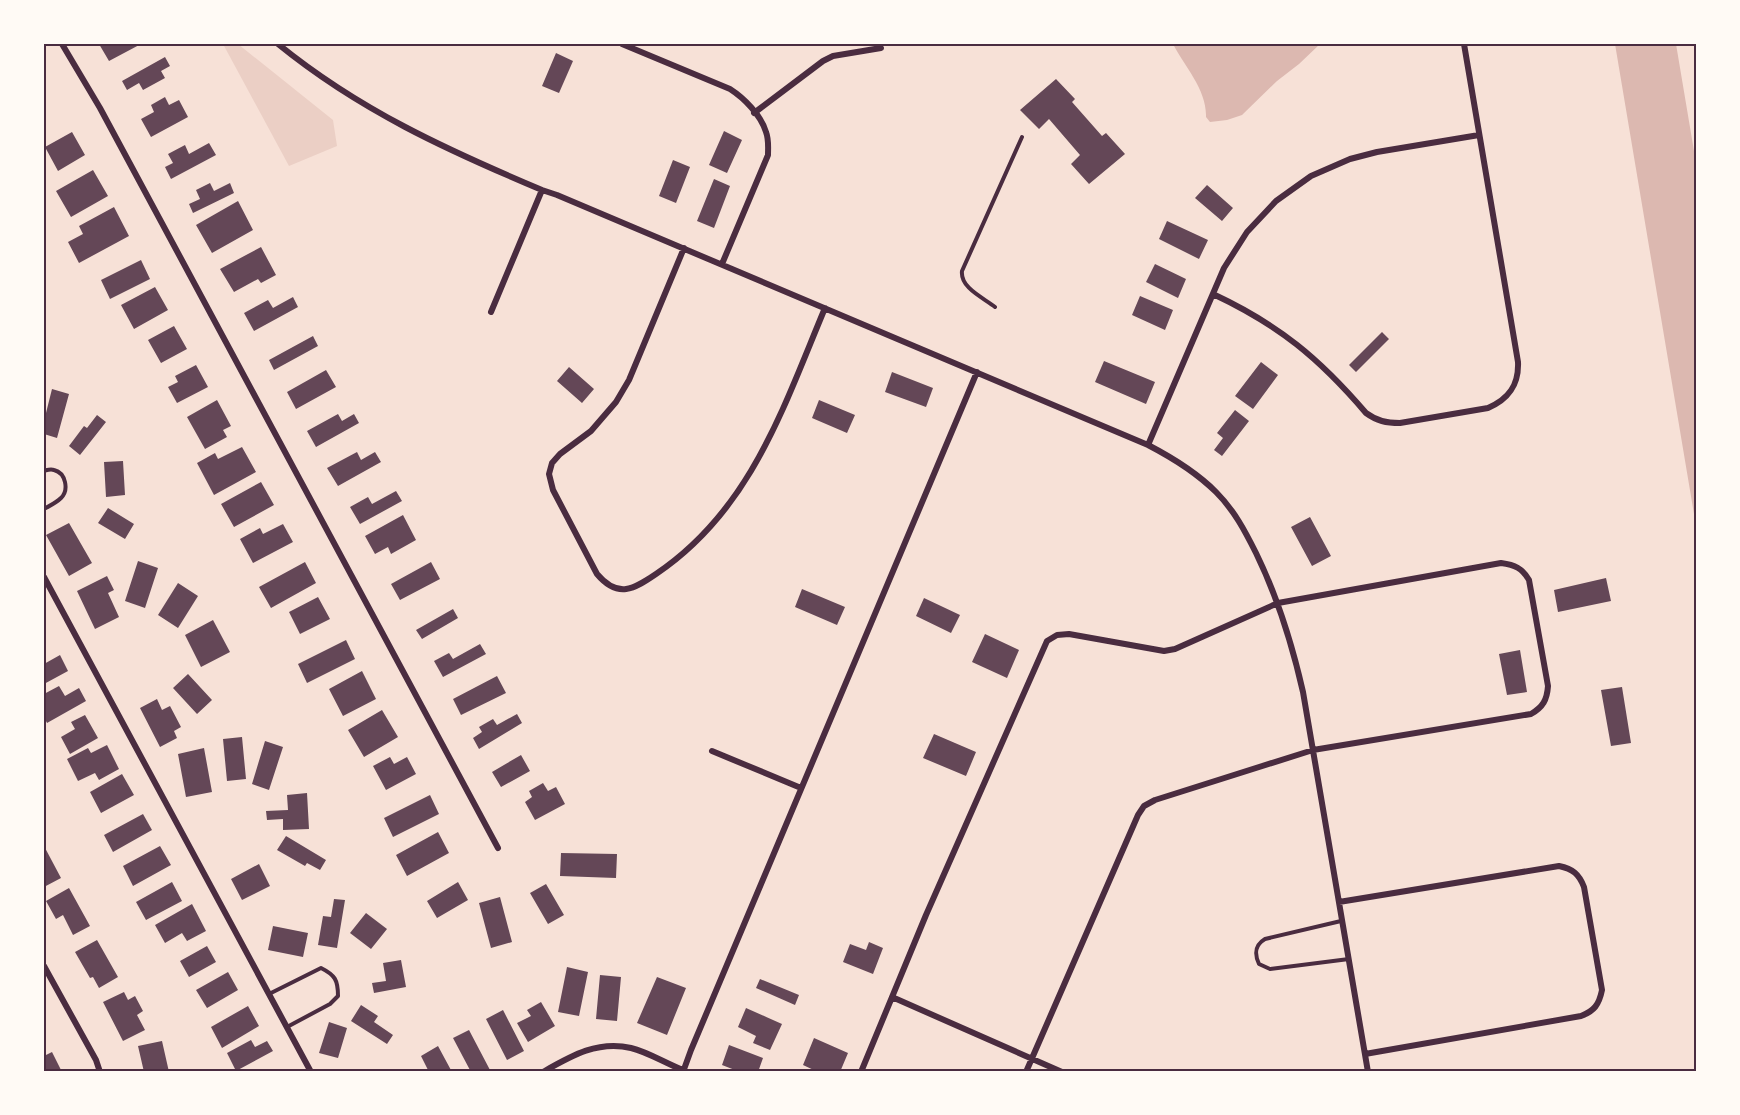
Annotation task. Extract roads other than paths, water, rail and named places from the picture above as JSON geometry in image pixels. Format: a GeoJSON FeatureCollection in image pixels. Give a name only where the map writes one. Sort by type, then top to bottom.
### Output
{"type":"FeatureCollection","features":[{"type":"Feature","properties":{"kind":"street"},"geometry":{"type":"LineString","coordinates":[[62,44],[100,108],[498,848]]}},
{"type":"Feature","properties":{"kind":"street"},"geometry":{"type":"LineString","coordinates":[[278,44],[385,118],[434,143],[1148,445],[1196,473],[1234,513],[1252,546],[1278,603],[1295,658],[1303,692],[1368,1071]]}},
{"type":"Feature","properties":{"kind":"street"},"geometry":{"type":"LineString","coordinates":[[622,44],[740,95],[766,131],[769,143],[768,156],[722,264]]}},
{"type":"Feature","properties":{"kind":"street"},"geometry":{"type":"LineString","coordinates":[[1213,294],[1269,323],[1299,345],[1320,363],[1366,413],[1375,419],[1388,423],[1400,423],[1488,408],[1509,395],[1519,373],[1518,362],[1464,44]]}},
{"type":"Feature","properties":{"kind":"street"},"geometry":{"type":"LineString","coordinates":[[754,113],[823,61],[833,56],[881,48]]}},
{"type":"Feature","properties":{"kind":"street"},"geometry":{"type":"LineString","coordinates":[[1148,445],[1231,255],[1256,221],[1276,201],[1311,176],[1350,159],[1377,152],[1479,135]]}},
{"type":"Feature","properties":{"kind":"street"},"geometry":{"type":"LineString","coordinates":[[491,312],[542,190]]}},
{"type":"Feature","properties":{"kind":"street"},"geometry":{"type":"LineString","coordinates":[[684,248],[628,380],[616,402],[591,431],[560,454],[552,463],[549,474],[553,490],[597,574],[605,584],[612,587],[627,590],[638,586],[671,564],[718,520],[750,476],[769,441],[825,308]]}},
{"type":"Feature","properties":{"kind":"street"},"geometry":{"type":"LineString","coordinates":[[543,1071],[574,1055],[596,1047],[607,1046],[632,1048],[683,1071],[977,372]]}},
{"type":"Feature","properties":{"kind":"street"},"geometry":{"type":"LineString","coordinates":[[861,1071],[1047,641],[1057,635],[1069,634],[1164,651],[1278,603],[1501,564],[1513,564],[1522,570],[1529,580],[1548,686],[1547,697],[1541,708],[1531,714],[1313,750],[1155,800],[1144,806],[1138,815],[1026,1071]]}},
{"type":"Feature","properties":{"kind":"street"},"geometry":{"type":"LineString","coordinates":[[44,577],[311,1071]]}},
{"type":"Feature","properties":{"kind":"street"},"geometry":{"type":"LineString","coordinates":[[712,751],[801,788]]}},
{"type":"Feature","properties":{"kind":"street"},"geometry":{"type":"LineString","coordinates":[[1339,902],[1558,866],[1570,868],[1580,876],[1584,887],[1602,990],[1599,1002],[1592,1012],[1581,1017],[1365,1054]]}},
{"type":"Feature","properties":{"kind":"street"},"geometry":{"type":"LineString","coordinates":[[44,966],[100,1071]]}},
{"type":"Feature","properties":{"kind":"street"},"geometry":{"type":"LineString","coordinates":[[892,997],[1062,1071]]}},
{"type":"Feature","properties":{"kind":"lane"},"geometry":{"type":"LineString","coordinates":[[995,307],[966,286],[962,277],[1022,137]]}},
{"type":"Feature","properties":{"kind":"lane"},"geometry":{"type":"LineString","coordinates":[[44,471],[52,469],[61,474],[66,483],[66,492],[60,499],[44,509]]}},
{"type":"Feature","properties":{"kind":"lane"},"geometry":{"type":"LineString","coordinates":[[1342,920],[1265,939],[1259,943],[1256,953],[1259,964],[1270,969],[1349,959]]}},
{"type":"Feature","properties":{"kind":"lane"},"geometry":{"type":"LineString","coordinates":[[269,994],[321,968],[331,973],[338,984],[338,996],[330,1004],[287,1027]]}}]}
